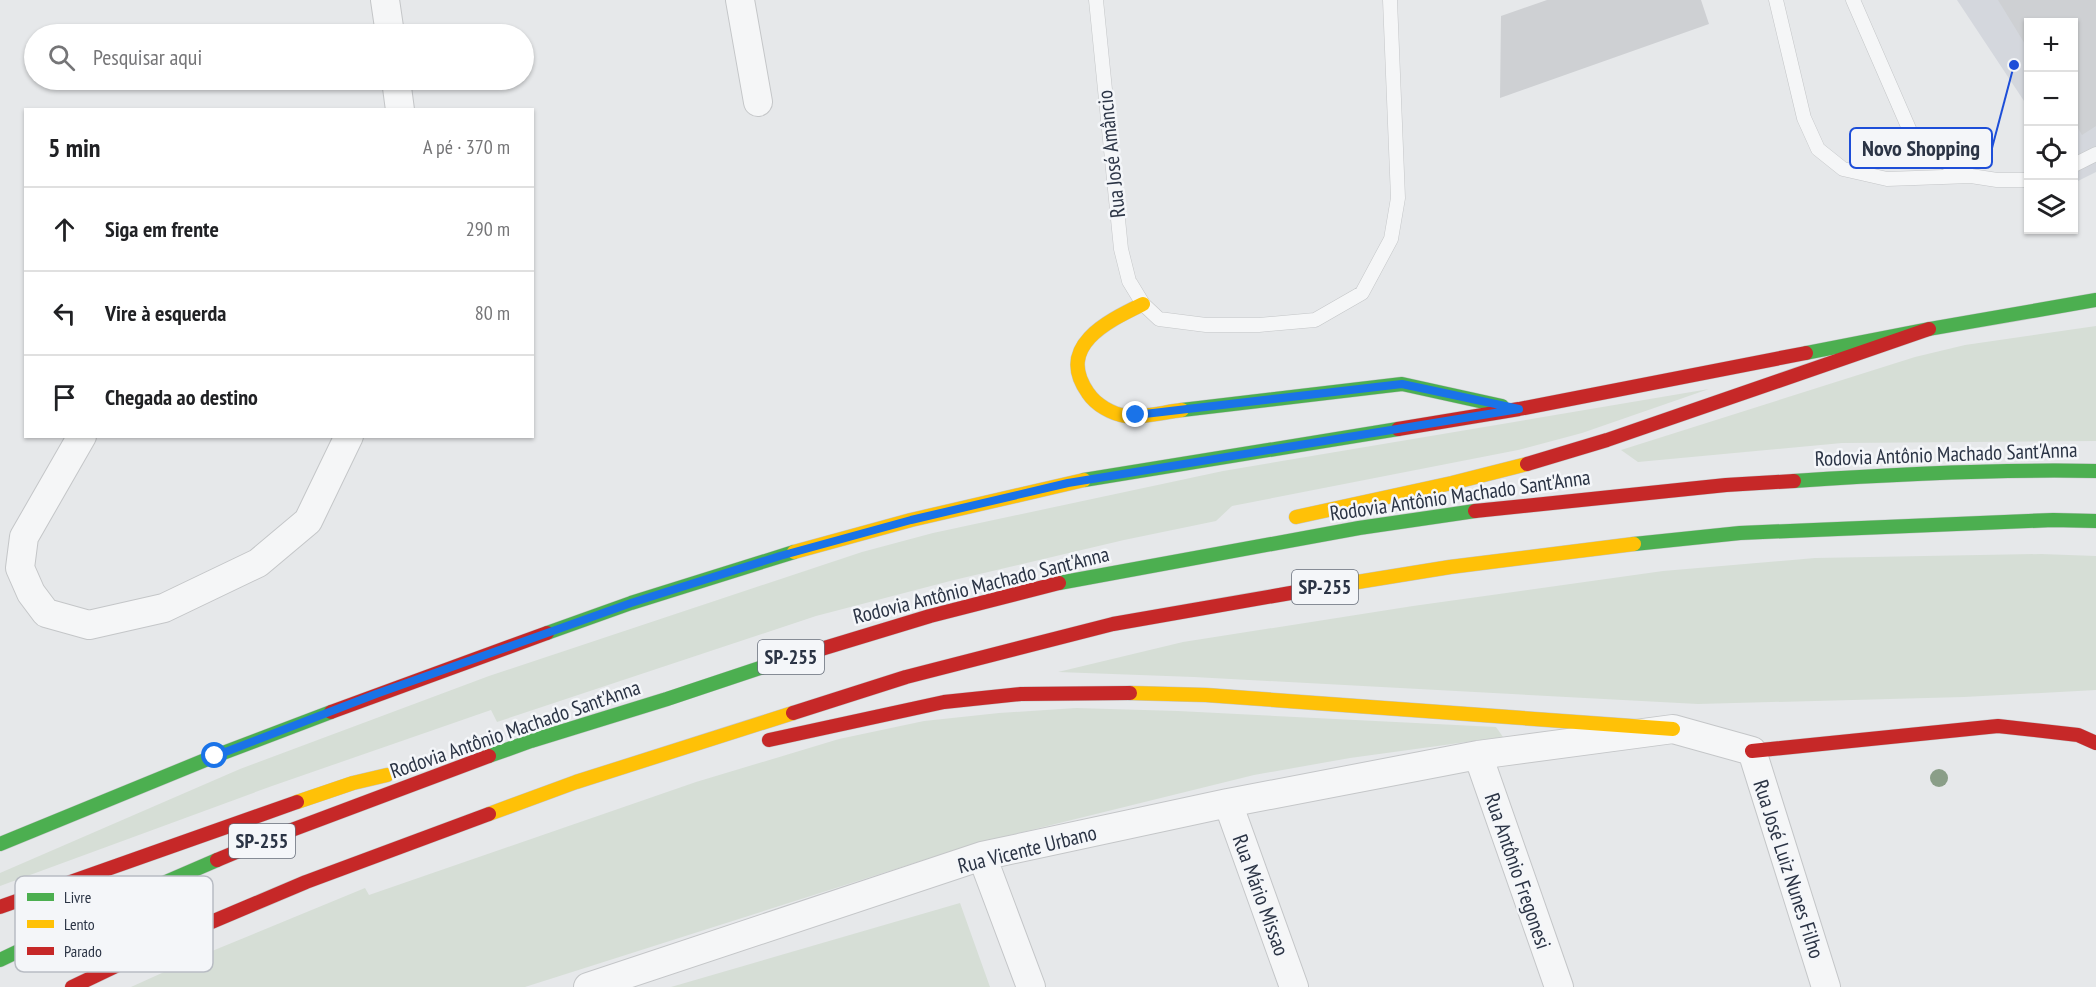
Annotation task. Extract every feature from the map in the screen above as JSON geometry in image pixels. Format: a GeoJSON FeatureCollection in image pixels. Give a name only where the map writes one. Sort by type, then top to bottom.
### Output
{"type":"FeatureCollection","features":[{"type":"Feature","properties":{"kind":"main road"},"geometry":{"type":"LineString","coordinates":[[0,844],[193,765],[376,694],[631,603],[780,556],[911,520],[1068,483],[1519,409],[1929,329],[2096,300]]}},
{"type":"Feature","properties":{"kind":"main road"},"geometry":{"type":"LineString","coordinates":[[1143,304],[1108,322],[1090,335],[1080,356],[1079,372],[1083,387],[1092,400],[1112,413],[1128,416],[1402,384],[1519,409]]}},
{"type":"Feature","properties":{"kind":"main road"},"geometry":{"type":"LineString","coordinates":[[1288,519],[1452,483],[1540,460],[1607,440],[1929,329]]}},
{"type":"Feature","properties":{"kind":"main road","name":"Rodovia Antônio Machado Sant'Anna"},"geometry":{"type":"LineString","coordinates":[[182,876],[265,840],[531,741],[804,653],[930,616],[1053,584],[1359,528],[1473,511],[1577,499],[1726,485],[1878,475],[2040,470],[2096,471]]}},
{"type":"Feature","properties":{"kind":"main road","name":"SP-255"},"geometry":{"type":"LineString","coordinates":[[213,921],[295,886],[576,782],[906,677],[1113,624],[1268,596],[1589,548],[1740,533],[2052,520],[2096,521]]}},
{"type":"Feature","properties":{"kind":"main road"},"geometry":{"type":"LineString","coordinates":[[1053,584],[1210,541]]}},
{"type":"Feature","properties":{"kind":"main road"},"geometry":{"type":"LineString","coordinates":[[760,742],[944,702],[1021,694],[1086,692],[1206,695],[1673,729]]}},
{"type":"Feature","properties":{"kind":"main road"},"geometry":{"type":"LineString","coordinates":[[1752,751],[1998,726],[2078,735],[2096,743]]}},
{"type":"Feature","properties":{"kind":"main road"},"geometry":{"type":"LineString","coordinates":[[420,767],[531,741]]}},
{"type":"Feature","properties":{"kind":"main road"},"geometry":{"type":"LineString","coordinates":[[576,782],[726,749]]}},
{"type":"Feature","properties":{"kind":"main road"},"geometry":{"type":"LineString","coordinates":[[86,876],[353,783],[398,772]]}},
{"type":"Feature","properties":{"kind":"main road"},"geometry":{"type":"LineString","coordinates":[[0,907],[15,902]]}},
{"type":"Feature","properties":{"kind":"main road","name":"Rodovia Antônio Machado Sant'Anna"},"geometry":{"type":"LineString","coordinates":[[0,960],[15,953]]}},
{"type":"Feature","properties":{"kind":"main road","name":"SP-255"},"geometry":{"type":"LineString","coordinates":[[72,987],[103,972]]}},
{"type":"Feature","properties":{"kind":"street"},"geometry":{"type":"LineString","coordinates":[[385,0],[389,24]]}},
{"type":"Feature","properties":{"kind":"street"},"geometry":{"type":"LineString","coordinates":[[740,0],[758,102]]}},
{"type":"Feature","properties":{"kind":"street"},"geometry":{"type":"LineString","coordinates":[[397,90],[400,108]]}},
{"type":"Feature","properties":{"kind":"street"},"geometry":{"type":"LineString","coordinates":[[81,438],[24,537],[20,568],[31,593],[46,613],[89,625],[164,608],[258,563],[308,521],[348,438]]}},
{"type":"Feature","properties":{"kind":"street"},"geometry":{"type":"LineString","coordinates":[[1673,729],[1752,751]]}},
{"type":"Feature","properties":{"kind":"street","name":"Rua Vicente Urbano"},"geometry":{"type":"LineString","coordinates":[[588,987],[982,856],[1227,802],[1478,755],[1673,729]]}},
{"type":"Feature","properties":{"kind":"street","name":"Rua José Luiz Nunes Filho"},"geometry":{"type":"LineString","coordinates":[[1752,751],[1826,987]]}},
{"type":"Feature","properties":{"kind":"street","name":"Rua Antônio Fregonesi"},"geometry":{"type":"LineString","coordinates":[[1478,755],[1559,987]]}},
{"type":"Feature","properties":{"kind":"street","name":"Rua Mário Missao"},"geometry":{"type":"LineString","coordinates":[[1227,802],[1293,987]]}},
{"type":"Feature","properties":{"kind":"street"},"geometry":{"type":"LineString","coordinates":[[982,856],[1031,987]]}},
{"type":"Feature","properties":{"kind":"lane","name":"Rua José Amâncio"},"geometry":{"type":"LineString","coordinates":[[1096,0],[1121,249],[1129,281],[1143,304]]}},
{"type":"Feature","properties":{"kind":"lane"},"geometry":{"type":"LineString","coordinates":[[1143,304],[1159,319],[1206,325],[1259,325],[1315,320],[1362,293],[1391,239],[1398,198],[1390,0]]}},
{"type":"Feature","properties":{"kind":"lane"},"geometry":{"type":"LineString","coordinates":[[1776,0],[1804,118],[1818,149],[1843,169],[1887,179],[1971,176],[1997,180],[2024,180]]}},
{"type":"Feature","properties":{"kind":"lane"},"geometry":{"type":"LineString","coordinates":[[1853,0],[1910,131],[1921,146],[1942,161],[1971,176]]}},
{"type":"Feature","properties":{"kind":"lane"},"geometry":{"type":"LineString","coordinates":[[2078,163],[2096,154]]}},
{"type":"Feature","properties":{"kind":"shaded area"},"geometry":{"type":"Polygon","coordinates":[[[1957,0],[2096,0],[2096,172],[2078,181],[2078,18],[2024,18],[2024,101],[1957,0]]]}},
{"type":"Feature","properties":{"kind":"shaded area"},"geometry":{"type":"Polygon","coordinates":[[[2096,326],[2096,441],[1842,443],[1638,462],[1621,450],[1915,357],[1965,345],[2096,326]]]}},
{"type":"Feature","properties":{"kind":"shaded area"},"geometry":{"type":"Polygon","coordinates":[[[1709,389],[1582,433],[1518,450],[1232,506],[1216,521],[954,580],[816,616],[497,722],[491,710],[272,786],[27,876],[15,876],[15,880],[0,886],[0,873],[240,769],[489,676],[862,552],[933,533],[1223,471],[1709,389]]]}},
{"type":"Feature","properties":{"kind":"shaded area"},"geometry":{"type":"Polygon","coordinates":[[[2041,554],[2096,556],[2096,690],[1964,697],[1698,704],[1058,672],[1183,642],[1413,606],[1663,571],[1815,558],[2041,554]]]}},
{"type":"Feature","properties":{"kind":"shaded area"},"geometry":{"type":"Polygon","coordinates":[[[1076,708],[1178,711],[1496,727],[1503,737],[1350,758],[1254,775],[971,845],[525,987],[131,987],[164,972],[213,972],[213,951],[365,888],[369,895],[696,782],[839,739],[924,721],[1076,708]]]}},
{"type":"Feature","properties":{"kind":"shaded area"},"geometry":{"type":"Polygon","coordinates":[[[960,903],[990,987],[671,987],[960,903]]]}},
{"type":"Feature","properties":{"kind":"building"},"geometry":{"type":"Polygon","coordinates":[[[1547,0],[1701,0],[1709,24],[1500,98],[1501,16],[1547,0]]]}},
{"type":"Feature","properties":{"kind":"building"},"geometry":{"type":"Polygon","coordinates":[[[1998,0],[2096,0],[2096,126],[2082,135],[2078,128],[2078,18],[2024,18],[2024,42],[1998,0]]]}},
{"type":"Feature","properties":{"kind":"traffic: fast"},"geometry":{"type":"LineString","coordinates":[[1806,353],[2096,300]]}},
{"type":"Feature","properties":{"kind":"traffic: fast"},"geometry":{"type":"LineString","coordinates":[[1182,410],[1402,384],[1502,406]]}},
{"type":"Feature","properties":{"kind":"traffic: fast"},"geometry":{"type":"LineString","coordinates":[[1084,480],[1398,429]]}},
{"type":"Feature","properties":{"kind":"traffic: fast"},"geometry":{"type":"LineString","coordinates":[[1794,481],[1945,473],[2096,471]]}},
{"type":"Feature","properties":{"kind":"traffic: fast"},"geometry":{"type":"LineString","coordinates":[[1059,583],[1359,528],[1475,511]]}},
{"type":"Feature","properties":{"kind":"traffic: fast"},"geometry":{"type":"LineString","coordinates":[[1634,544],[1740,533],[2053,520],[2096,521]]}},
{"type":"Feature","properties":{"kind":"traffic: fast"},"geometry":{"type":"LineString","coordinates":[[547,633],[631,603],[794,552]]}},
{"type":"Feature","properties":{"kind":"traffic: fast"},"geometry":{"type":"LineString","coordinates":[[489,756],[775,663]]}},
{"type":"Feature","properties":{"kind":"traffic: fast"},"geometry":{"type":"LineString","coordinates":[[0,844],[215,756],[331,712]]}},
{"type":"Feature","properties":{"kind":"traffic: fast"},"geometry":{"type":"LineString","coordinates":[[180,876],[217,860]]}},
{"type":"Feature","properties":{"kind":"traffic: fast"},"geometry":{"type":"LineString","coordinates":[[0,960],[15,953]]}},
{"type":"Feature","properties":{"kind":"traffic: slow"},"geometry":{"type":"LineString","coordinates":[[1143,304],[1115,318],[1090,337],[1082,349],[1078,362],[1079,376],[1091,397],[1115,413],[1139,416],[1182,410]]}},
{"type":"Feature","properties":{"kind":"traffic: slow"},"geometry":{"type":"LineString","coordinates":[[1296,517],[1527,464]]}},
{"type":"Feature","properties":{"kind":"traffic: slow"},"geometry":{"type":"LineString","coordinates":[[794,552],[911,520],[1084,480]]}},
{"type":"Feature","properties":{"kind":"traffic: slow"},"geometry":{"type":"LineString","coordinates":[[1302,591],[1450,567],[1634,544]]}},
{"type":"Feature","properties":{"kind":"traffic: slow"},"geometry":{"type":"LineString","coordinates":[[1130,693],[1206,695],[1673,729]]}},
{"type":"Feature","properties":{"kind":"traffic: slow"},"geometry":{"type":"LineString","coordinates":[[489,814],[576,782],[793,713]]}},
{"type":"Feature","properties":{"kind":"traffic: slow"},"geometry":{"type":"LineString","coordinates":[[297,802],[353,783],[387,775]]}},
{"type":"Feature","properties":{"kind":"traffic: jam"},"geometry":{"type":"LineString","coordinates":[[1527,464],[1607,440],[1929,329]]}},
{"type":"Feature","properties":{"kind":"traffic: jam"},"geometry":{"type":"LineString","coordinates":[[1398,429],[1519,409],[1806,353]]}},
{"type":"Feature","properties":{"kind":"traffic: jam"},"geometry":{"type":"LineString","coordinates":[[1475,511],[1726,485],[1794,481]]}},
{"type":"Feature","properties":{"kind":"traffic: jam"},"geometry":{"type":"LineString","coordinates":[[775,663],[930,616],[1059,583]]}},
{"type":"Feature","properties":{"kind":"traffic: jam"},"geometry":{"type":"LineString","coordinates":[[793,713],[906,677],[1113,624],[1302,591]]}},
{"type":"Feature","properties":{"kind":"traffic: jam"},"geometry":{"type":"LineString","coordinates":[[331,712],[547,633]]}},
{"type":"Feature","properties":{"kind":"traffic: jam"},"geometry":{"type":"LineString","coordinates":[[769,740],[944,702],[1021,694],[1130,693]]}},
{"type":"Feature","properties":{"kind":"traffic: jam"},"geometry":{"type":"LineString","coordinates":[[1752,751],[1998,726],[2078,735],[2096,743]]}},
{"type":"Feature","properties":{"kind":"traffic: jam"},"geometry":{"type":"LineString","coordinates":[[217,860],[489,756]]}},
{"type":"Feature","properties":{"kind":"traffic: jam"},"geometry":{"type":"LineString","coordinates":[[88,876],[297,802]]}},
{"type":"Feature","properties":{"kind":"traffic: jam"},"geometry":{"type":"LineString","coordinates":[[213,921],[306,882],[489,814]]}},
{"type":"Feature","properties":{"kind":"traffic: jam"},"geometry":{"type":"LineString","coordinates":[[0,907],[15,902]]}},
{"type":"Feature","properties":{"kind":"traffic: jam"},"geometry":{"type":"LineString","coordinates":[[72,987],[103,972]]}},
{"type":"Feature","properties":{"kind":"place","name":"Novo Shopping"},"geometry":{"type":"Point","coordinates":[2014,65]}},
{"type":"Feature","properties":{"kind":"route"},"geometry":{"type":"LineString","coordinates":[[215,756],[376,694],[631,603],[780,556],[911,520],[1068,483],[1519,409],[1402,384],[1136,415]]}}]}
